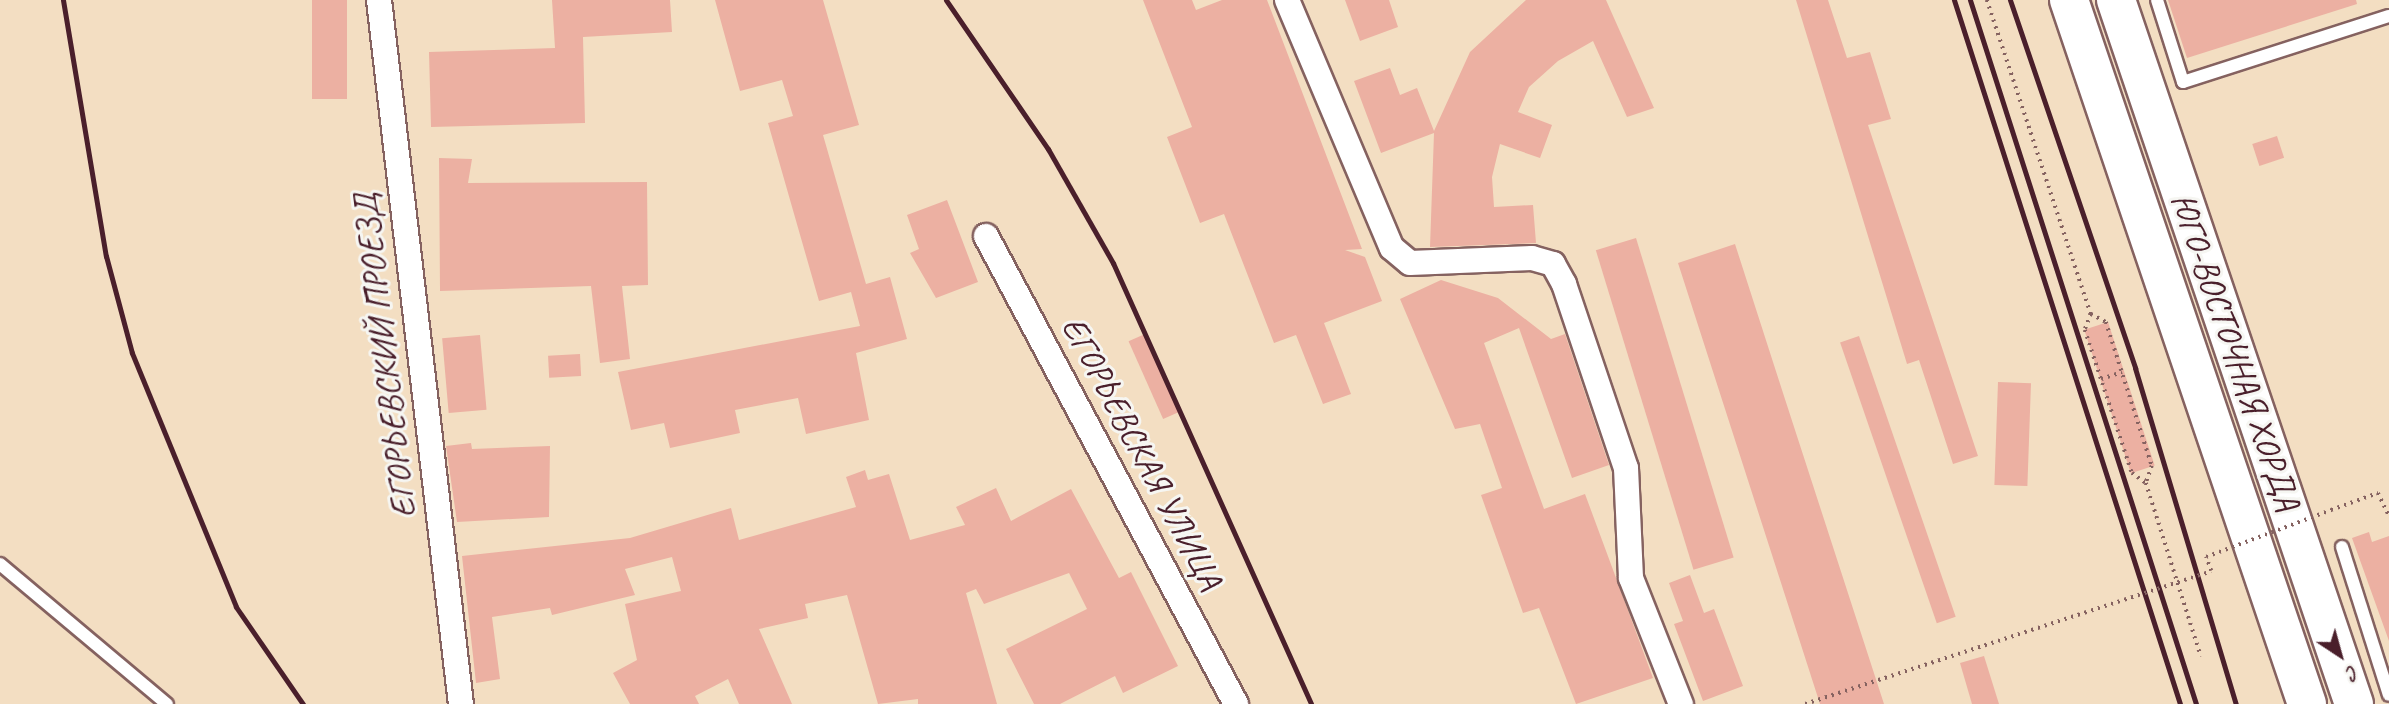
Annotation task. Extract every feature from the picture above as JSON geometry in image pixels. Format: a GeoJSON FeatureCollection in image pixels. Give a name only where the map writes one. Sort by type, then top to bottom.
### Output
{"type":"FeatureCollection","features":[{"type":"Feature","properties":{"kind":"main road","name":"ЮГО-ВОСТОЧНАЯ ХОРДА"},"geometry":{"type":"LineString","coordinates":[[2069,0],[2307,704]]}},
{"type":"Feature","properties":{"kind":"main road","name":"ЮГО-ВОСТОЧНАЯ ХОРДА"},"geometry":{"type":"LineString","coordinates":[[2116,0],[2354,704]]}},
{"type":"Feature","properties":{"kind":"street","name":"ЕГОРЬЕВСКИЙ ПРОЕЗД"},"geometry":{"type":"LineString","coordinates":[[379,0],[461,704]]}},
{"type":"Feature","properties":{"kind":"street"},"geometry":{"type":"LineString","coordinates":[[1287,0],[1392,248],[1410,263],[1532,258],[1553,264],[1564,284],[1626,468],[1631,578],[1681,704]]}},
{"type":"Feature","properties":{"kind":"street","name":"ЕГОРЬЕВСКАЯ УЛИЦА"},"geometry":{"type":"LineString","coordinates":[[986,236],[1237,704]]}},
{"type":"Feature","properties":{"kind":"lane"},"geometry":{"type":"LineString","coordinates":[[2157,0],[2183,82],[2389,16]]}},
{"type":"Feature","properties":{"kind":"lane"},"geometry":{"type":"LineString","coordinates":[[2342,547],[2389,695]]}},
{"type":"Feature","properties":{"kind":"lane"},"geometry":{"type":"LineString","coordinates":[[0,564],[167,704]]}},
{"type":"Feature","properties":{"kind":"path"},"geometry":{"type":"LineString","coordinates":[[1987,0],[2091,314],[2085,330],[2101,379],[2132,473],[2146,483]]}},
{"type":"Feature","properties":{"kind":"path"},"geometry":{"type":"LineString","coordinates":[[2091,314],[2106,322],[2152,466],[2146,483],[2201,656]]}},
{"type":"Feature","properties":{"kind":"path"},"geometry":{"type":"LineString","coordinates":[[2101,379],[2122,372]]}},
{"type":"Feature","properties":{"kind":"path"},"geometry":{"type":"LineString","coordinates":[[1805,704],[2211,571],[2206,557],[2378,493],[2389,516]]}},
{"type":"Feature","properties":{"kind":"building"},"geometry":{"type":"Polygon","coordinates":[[[312,0],[347,0],[347,99],[312,99],[312,0]]]}},
{"type":"Feature","properties":{"kind":"building"},"geometry":{"type":"Polygon","coordinates":[[[552,0],[670,0],[672,32],[583,37],[585,123],[431,127],[429,52],[555,48],[552,0]]]}},
{"type":"Feature","properties":{"kind":"building"},"geometry":{"type":"Polygon","coordinates":[[[715,0],[823,0],[859,125],[823,135],[866,284],[890,277],[907,339],[856,353],[869,420],[806,434],[798,398],[735,410],[740,433],[670,448],[664,423],[631,430],[618,372],[860,326],[851,292],[819,301],[768,123],[793,116],[782,80],[740,91],[715,0]]]}},
{"type":"Feature","properties":{"kind":"building"},"geometry":{"type":"Polygon","coordinates":[[[1143,0],[1192,0],[1196,10],[1222,0],[1267,0],[1362,249],[1345,250],[1365,257],[1382,301],[1324,323],[1351,394],[1323,404],[1296,335],[1274,343],[1224,214],[1200,223],[1167,137],[1192,127],[1143,0]]]}},
{"type":"Feature","properties":{"kind":"building"},"geometry":{"type":"Polygon","coordinates":[[[1345,0],[1389,0],[1398,27],[1360,41],[1345,0]]]}},
{"type":"Feature","properties":{"kind":"building"},"geometry":{"type":"Polygon","coordinates":[[[1526,0],[1606,0],[1654,108],[1627,117],[1593,41],[1558,61],[1529,87],[1518,112],[1552,125],[1540,158],[1500,144],[1492,177],[1494,207],[1533,205],[1536,243],[1430,247],[1434,133],[1381,153],[1354,81],[1390,68],[1400,95],[1417,88],[1434,131],[1470,52],[1526,0]]]}},
{"type":"Feature","properties":{"kind":"building"},"geometry":{"type":"Polygon","coordinates":[[[1796,0],[1828,0],[1847,58],[1870,52],[1891,119],[1868,125],[1978,456],[1953,464],[1919,360],[1907,364],[1796,0]]]}},
{"type":"Feature","properties":{"kind":"building"},"geometry":{"type":"Polygon","coordinates":[[[2168,0],[2356,0],[2357,4],[2187,58],[2168,0]]]}},
{"type":"Feature","properties":{"kind":"building"},"geometry":{"type":"Polygon","coordinates":[[[2277,136],[2284,158],[2259,166],[2252,144],[2277,136]]]}},
{"type":"Feature","properties":{"kind":"building"},"geometry":{"type":"Polygon","coordinates":[[[439,158],[472,159],[468,183],[647,182],[648,285],[622,286],[630,359],[600,363],[591,286],[440,291],[439,158]]]}},
{"type":"Feature","properties":{"kind":"building"},"geometry":{"type":"Polygon","coordinates":[[[947,200],[978,282],[936,298],[910,253],[919,249],[907,215],[947,200]]]}},
{"type":"Feature","properties":{"kind":"building"},"geometry":{"type":"Polygon","coordinates":[[[1636,238],[1734,557],[1693,570],[1596,250],[1636,238]]]}},
{"type":"Feature","properties":{"kind":"building"},"geometry":{"type":"Polygon","coordinates":[[[1735,244],[1884,704],[1820,704],[1678,263],[1735,244]]]}},
{"type":"Feature","properties":{"kind":"building"},"geometry":{"type":"Polygon","coordinates":[[[1441,280],[1498,298],[1551,339],[1565,334],[1609,465],[1572,478],[1519,328],[1484,343],[1544,509],[1585,494],[1653,678],[1576,704],[1539,608],[1523,613],[1481,495],[1502,488],[1480,424],[1455,429],[1400,299],[1441,280]]]}},
{"type":"Feature","properties":{"kind":"building"},"geometry":{"type":"Polygon","coordinates":[[[2108,322],[2155,466],[2131,473],[2084,330],[2108,322]]]}},
{"type":"Feature","properties":{"kind":"building"},"geometry":{"type":"Polygon","coordinates":[[[1145,334],[1180,412],[1163,419],[1129,341],[1145,334]]]}},
{"type":"Feature","properties":{"kind":"building"},"geometry":{"type":"Polygon","coordinates":[[[480,335],[487,410],[449,413],[442,338],[480,335]]]}},
{"type":"Feature","properties":{"kind":"building"},"geometry":{"type":"Polygon","coordinates":[[[1859,336],[1956,617],[1937,623],[1840,343],[1859,336]]]}},
{"type":"Feature","properties":{"kind":"building"},"geometry":{"type":"Polygon","coordinates":[[[580,354],[581,376],[549,378],[548,356],[580,354]]]}},
{"type":"Feature","properties":{"kind":"building"},"geometry":{"type":"Polygon","coordinates":[[[1998,382],[2031,383],[2027,486],[1994,485],[1998,382]]]}},
{"type":"Feature","properties":{"kind":"building"},"geometry":{"type":"Polygon","coordinates":[[[471,443],[472,449],[550,446],[549,517],[457,522],[446,446],[471,443]]]}},
{"type":"Feature","properties":{"kind":"building"},"geometry":{"type":"Polygon","coordinates":[[[865,470],[868,480],[889,474],[910,540],[965,525],[956,507],[996,488],[1011,521],[1071,489],[1119,578],[1131,572],[1178,666],[1123,693],[1115,676],[1060,704],[1034,704],[1006,649],[1087,609],[1069,573],[984,604],[976,589],[966,593],[997,704],[918,704],[918,699],[878,704],[847,595],[805,604],[808,618],[759,629],[792,704],[739,704],[728,679],[695,696],[699,704],[630,704],[613,673],[637,660],[625,604],[681,591],[672,557],[625,569],[635,595],[552,615],[550,608],[492,617],[500,679],[476,683],[462,556],[630,538],[731,508],[739,540],[856,507],[846,477],[865,470]]]}},
{"type":"Feature","properties":{"kind":"building"},"geometry":{"type":"Polygon","coordinates":[[[2369,532],[2372,542],[2389,536],[2389,641],[2352,538],[2369,532]]]}},
{"type":"Feature","properties":{"kind":"building"},"geometry":{"type":"Polygon","coordinates":[[[1690,575],[1704,613],[1714,609],[1743,686],[1703,701],[1674,624],[1683,621],[1669,583],[1690,575]]]}},
{"type":"Feature","properties":{"kind":"building"},"geometry":{"type":"Polygon","coordinates":[[[1984,656],[1999,704],[1972,704],[1960,663],[1984,656]]]}},
{"type":"Feature","properties":{"kind":"railway"},"geometry":{"type":"LineString","coordinates":[[63,0],[106,256],[132,353],[236,607],[303,704]]}},
{"type":"Feature","properties":{"kind":"railway"},"geometry":{"type":"LineString","coordinates":[[946,0],[1048,149],[1113,263],[1311,704]]}},
{"type":"Feature","properties":{"kind":"railway"},"geometry":{"type":"LineString","coordinates":[[1954,0],[2180,704]]}},
{"type":"Feature","properties":{"kind":"railway"},"geometry":{"type":"LineString","coordinates":[[1970,0],[2196,704]]}},
{"type":"Feature","properties":{"kind":"railway"},"geometry":{"type":"LineString","coordinates":[[2010,0],[2135,368],[2236,704]]}}]}
